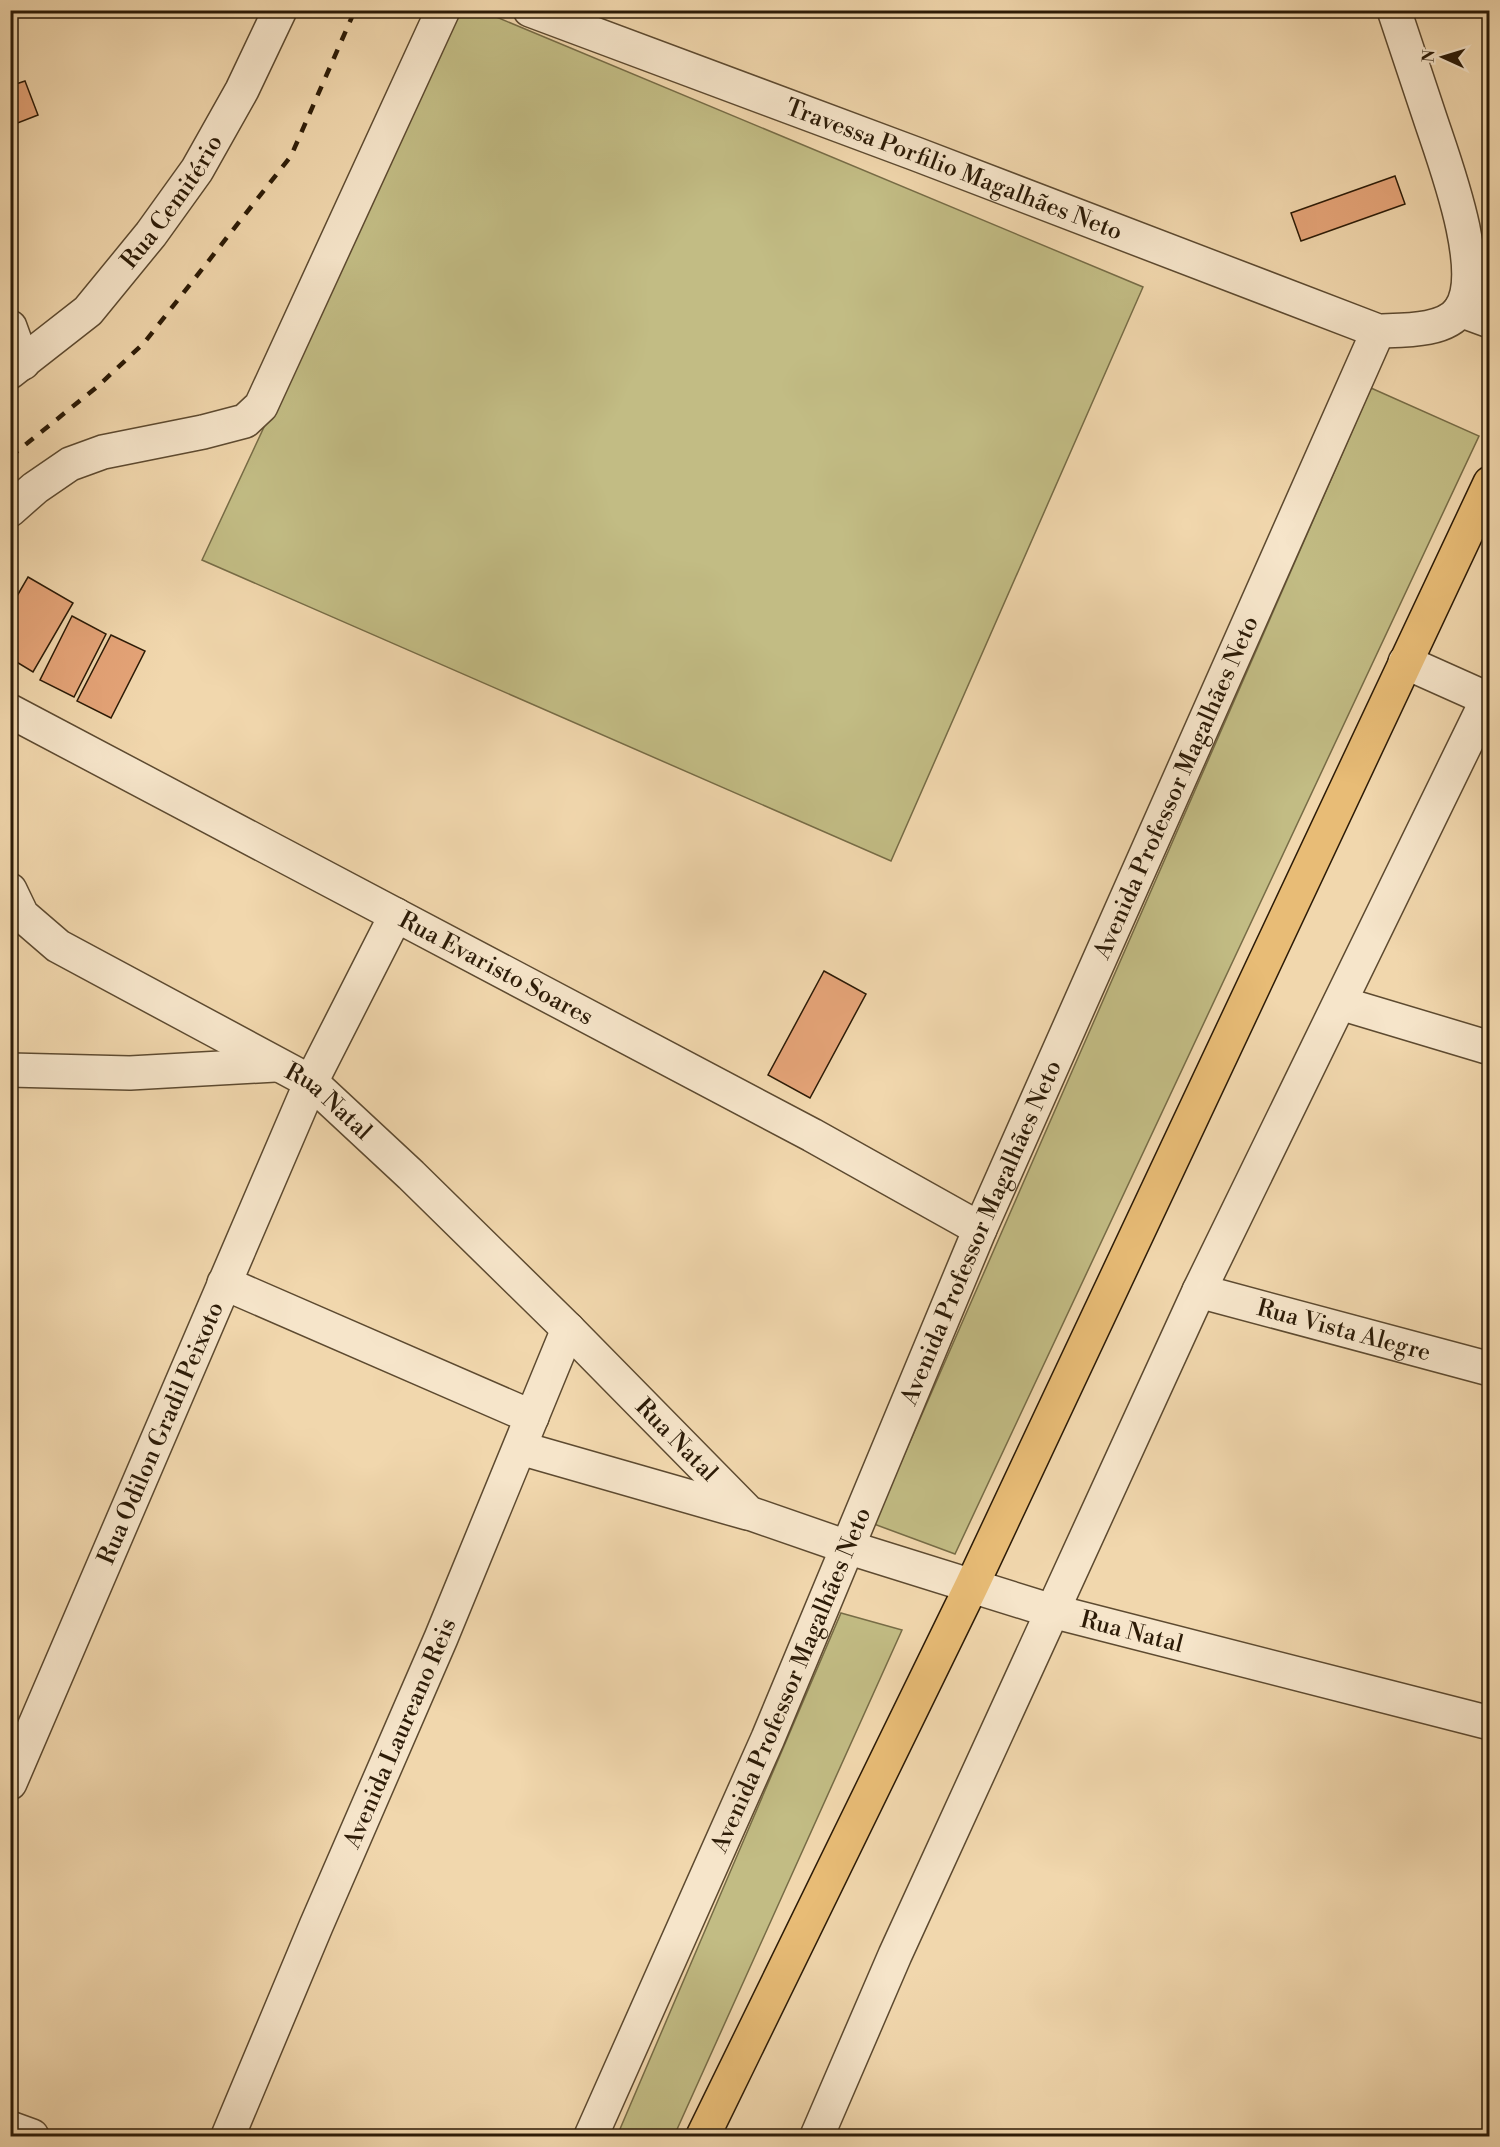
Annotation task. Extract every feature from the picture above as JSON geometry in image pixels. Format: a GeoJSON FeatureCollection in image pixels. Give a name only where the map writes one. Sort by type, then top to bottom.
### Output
{"type":"FeatureCollection","features":[{"type":"Feature","properties":{"kind":"main road"},"geometry":{"type":"LineString","coordinates":[[703,2136],[972,1585],[1490,483]]}},
{"type":"Feature","properties":{"kind":"street","name":"Rua Cemitério"},"geometry":{"type":"LineString","coordinates":[[17,368],[88,311],[151,234],[202,160],[242,90],[280,10]]}},
{"type":"Feature","properties":{"kind":"street"},"geometry":{"type":"LineString","coordinates":[[10,510],[35,488],[70,465],[103,452],[245,421],[261,406],[443,10]]}},
{"type":"Feature","properties":{"kind":"street","name":"Travessa Porfilio Magalhães Neto"},"geometry":{"type":"LineString","coordinates":[[530,10],[905,150],[1378,331]]}},
{"type":"Feature","properties":{"kind":"street"},"geometry":{"type":"LineString","coordinates":[[1378,331],[1420,329],[1449,319],[1475,316],[1466,296],[1469,267],[1463,222],[1395,10]]}},
{"type":"Feature","properties":{"kind":"street"},"geometry":{"type":"LineString","coordinates":[[10,327],[17,368]]}},
{"type":"Feature","properties":{"kind":"street","name":"Avenida Professor Magalhães Neto"},"geometry":{"type":"LineString","coordinates":[[591,2136],[768,1738],[980,1229],[1378,331]]}},
{"type":"Feature","properties":{"kind":"street"},"geometry":{"type":"LineString","coordinates":[[817,2136],[895,1955],[1199,1291],[1489,697],[1405,662]]}},
{"type":"Feature","properties":{"kind":"street","name":"Rua Evaristo Soares"},"geometry":{"type":"LineString","coordinates":[[10,711],[812,1135],[980,1229]]}},
{"type":"Feature","properties":{"kind":"street","name":"Rua Natal"},"geometry":{"type":"LineString","coordinates":[[14,913],[58,946],[311,1082],[411,1175],[749,1514],[1052,1611],[1490,1723]]}},
{"type":"Feature","properties":{"kind":"street","name":"Rua Odilon Gradil Peixoto"},"geometry":{"type":"LineString","coordinates":[[10,1783],[311,1082],[396,915]]}},
{"type":"Feature","properties":{"kind":"street"},"geometry":{"type":"LineString","coordinates":[[1340,1003],[1490,1048]]}},
{"type":"Feature","properties":{"kind":"street"},"geometry":{"type":"LineString","coordinates":[[10,1070],[130,1073],[276,1065]]}},
{"type":"Feature","properties":{"kind":"street"},"geometry":{"type":"LineString","coordinates":[[224,1283],[532,1417]]}},
{"type":"Feature","properties":{"kind":"street","name":"Rua Vista Alegre"},"geometry":{"type":"LineString","coordinates":[[1199,1291],[1490,1370]]}},
{"type":"Feature","properties":{"kind":"street","name":"Avenida Laureano Reis"},"geometry":{"type":"LineString","coordinates":[[228,2136],[520,1448],[567,1329]]}},
{"type":"Feature","properties":{"kind":"street"},"geometry":{"type":"LineString","coordinates":[[520,1448],[749,1514]]}},
{"type":"Feature","properties":{"kind":"street"},"geometry":{"type":"LineString","coordinates":[[10,2128],[32,2136]]}},
{"type":"Feature","properties":{"kind":"shaded area"},"geometry":{"type":"Polygon","coordinates":[[[458,11],[482,11],[1143,287],[891,861],[202,560],[458,11]]]}},
{"type":"Feature","properties":{"kind":"shaded area"},"geometry":{"type":"Polygon","coordinates":[[[1371,388],[1479,436],[955,1554],[874,1524],[1371,388]]]}},
{"type":"Feature","properties":{"kind":"shaded area"},"geometry":{"type":"Polygon","coordinates":[[[841,1613],[902,1630],[674,2136],[617,2136],[841,1613]]]}},
{"type":"Feature","properties":{"kind":"building"},"geometry":{"type":"Polygon","coordinates":[[[25,81],[38,115],[10,126],[10,86],[25,81]]]}},
{"type":"Feature","properties":{"kind":"building"},"geometry":{"type":"Polygon","coordinates":[[[1395,176],[1405,204],[1301,241],[1291,213],[1395,176]]]}},
{"type":"Feature","properties":{"kind":"building"},"geometry":{"type":"Polygon","coordinates":[[[28,577],[73,603],[33,672],[10,658],[10,608],[28,577]]]}},
{"type":"Feature","properties":{"kind":"building"},"geometry":{"type":"Polygon","coordinates":[[[72,616],[106,634],[74,697],[40,680],[72,616]]]}},
{"type":"Feature","properties":{"kind":"building"},"geometry":{"type":"Polygon","coordinates":[[[111,635],[145,651],[111,718],[77,701],[111,635]]]}},
{"type":"Feature","properties":{"kind":"building"},"geometry":{"type":"Polygon","coordinates":[[[824,971],[866,994],[810,1098],[768,1075],[824,971]]]}},
{"type":"Feature","properties":{"kind":"railway"},"geometry":{"type":"LineString","coordinates":[[10,457],[97,387],[144,343],[291,156],[355,10]]}}]}
